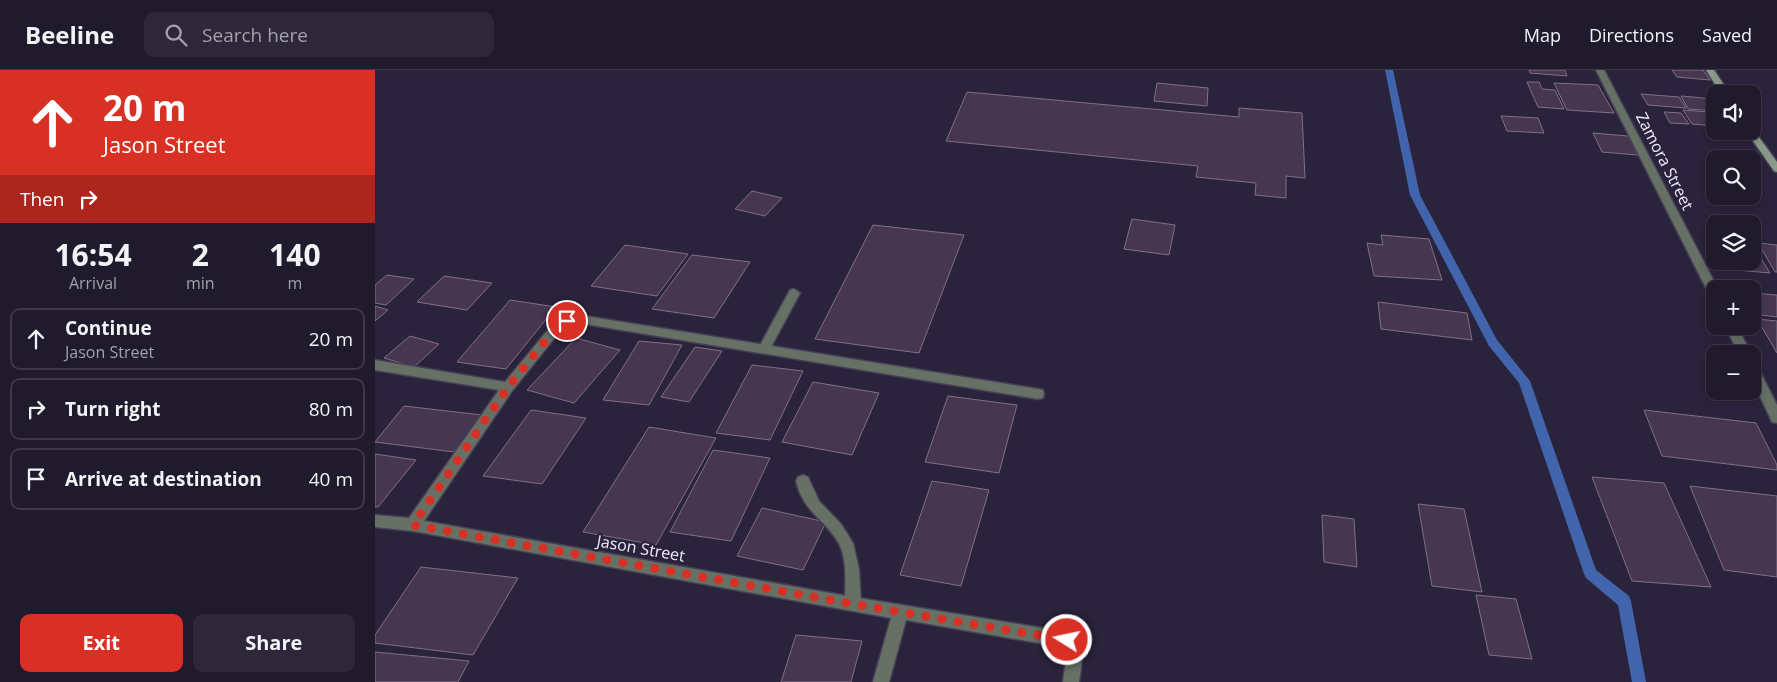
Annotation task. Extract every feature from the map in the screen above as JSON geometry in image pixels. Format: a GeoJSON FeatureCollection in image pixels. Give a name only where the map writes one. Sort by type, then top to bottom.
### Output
{"type":"FeatureCollection","features":[{"type":"Feature","properties":{"kind":"main road"},"geometry":{"type":"LineString","coordinates":[[1709,70],[1720,85]]}},
{"type":"Feature","properties":{"kind":"main road"},"geometry":{"type":"LineString","coordinates":[[1757,140],[1777,169]]}},
{"type":"Feature","properties":{"kind":"street","name":"Zamora Street"},"geometry":{"type":"LineString","coordinates":[[1600,70],[1708,280]]}},
{"type":"Feature","properties":{"kind":"street"},"geometry":{"type":"LineString","coordinates":[[764,349],[794,293]]}},
{"type":"Feature","properties":{"kind":"street"},"geometry":{"type":"LineString","coordinates":[[413,525],[508,387],[556,328],[567,321],[579,319],[1037,394]]}},
{"type":"Feature","properties":{"kind":"street"},"geometry":{"type":"LineString","coordinates":[[375,365],[508,387]]}},
{"type":"Feature","properties":{"kind":"street"},"geometry":{"type":"LineString","coordinates":[[1761,385],[1777,418]]}},
{"type":"Feature","properties":{"kind":"street"},"geometry":{"type":"LineString","coordinates":[[803,481],[805,494],[843,537],[849,557],[853,604]]}},
{"type":"Feature","properties":{"kind":"street","name":"Jason Street"},"geometry":{"type":"LineString","coordinates":[[375,521],[413,525],[853,604],[1067,640],[1073,646],[1074,655],[1071,682]]}},
{"type":"Feature","properties":{"kind":"street"},"geometry":{"type":"LineString","coordinates":[[881,682],[900,612]]}},
{"type":"Feature","properties":{"kind":"building"},"geometry":{"type":"Polygon","coordinates":[[[1529,70],[1565,70],[1567,76],[1530,73],[1529,70]]]}},
{"type":"Feature","properties":{"kind":"building"},"geometry":{"type":"Polygon","coordinates":[[[1672,70],[1703,70],[1710,80],[1677,77],[1672,70]]]}},
{"type":"Feature","properties":{"kind":"building"},"geometry":{"type":"Polygon","coordinates":[[[1527,82],[1539,82],[1542,89],[1555,90],[1564,109],[1538,107],[1527,82]]]}},
{"type":"Feature","properties":{"kind":"building"},"geometry":{"type":"Polygon","coordinates":[[[1157,83],[1208,88],[1207,106],[1154,101],[1157,83]]]}},
{"type":"Feature","properties":{"kind":"building"},"geometry":{"type":"Polygon","coordinates":[[[1554,83],[1598,85],[1614,113],[1567,110],[1554,83]]]}},
{"type":"Feature","properties":{"kind":"building"},"geometry":{"type":"Polygon","coordinates":[[[967,92],[1239,117],[1239,108],[1302,113],[1305,178],[1286,176],[1286,198],[1255,195],[1256,183],[1196,177],[1198,166],[946,141],[967,92]]]}},
{"type":"Feature","properties":{"kind":"building"},"geometry":{"type":"Polygon","coordinates":[[[1641,94],[1679,97],[1686,108],[1648,105],[1641,94]]]}},
{"type":"Feature","properties":{"kind":"building"},"geometry":{"type":"Polygon","coordinates":[[[1681,96],[1706,98],[1706,110],[1688,109],[1681,96]]]}},
{"type":"Feature","properties":{"kind":"building"},"geometry":{"type":"Polygon","coordinates":[[[1683,110],[1706,112],[1706,125],[1692,124],[1683,110]]]}},
{"type":"Feature","properties":{"kind":"building"},"geometry":{"type":"Polygon","coordinates":[[[1664,112],[1681,113],[1689,124],[1670,123],[1664,112]]]}},
{"type":"Feature","properties":{"kind":"building"},"geometry":{"type":"Polygon","coordinates":[[[1501,116],[1538,118],[1544,133],[1507,131],[1501,116]]]}},
{"type":"Feature","properties":{"kind":"building"},"geometry":{"type":"Polygon","coordinates":[[[1593,133],[1628,136],[1638,155],[1602,152],[1593,133]]]}},
{"type":"Feature","properties":{"kind":"building"},"geometry":{"type":"Polygon","coordinates":[[[752,191],[782,198],[765,216],[735,209],[752,191]]]}},
{"type":"Feature","properties":{"kind":"building"},"geometry":{"type":"Polygon","coordinates":[[[1132,219],[1175,225],[1169,255],[1124,249],[1132,219]]]}},
{"type":"Feature","properties":{"kind":"building"},"geometry":{"type":"Polygon","coordinates":[[[873,225],[964,235],[919,353],[815,339],[873,225]]]}},
{"type":"Feature","properties":{"kind":"building"},"geometry":{"type":"Polygon","coordinates":[[[1381,235],[1429,239],[1442,280],[1374,276],[1367,243],[1383,245],[1381,235]]]}},
{"type":"Feature","properties":{"kind":"building"},"geometry":{"type":"Polygon","coordinates":[[[1761,243],[1777,245],[1777,272],[1775,272],[1761,248],[1761,243]]]}},
{"type":"Feature","properties":{"kind":"building"},"geometry":{"type":"Polygon","coordinates":[[[625,245],[688,254],[657,296],[591,286],[625,245]]]}},
{"type":"Feature","properties":{"kind":"building"},"geometry":{"type":"Polygon","coordinates":[[[692,255],[750,262],[714,318],[652,309],[692,255]]]}},
{"type":"Feature","properties":{"kind":"building"},"geometry":{"type":"Polygon","coordinates":[[[1761,258],[1770,273],[1736,270],[1761,270],[1761,258]]]}},
{"type":"Feature","properties":{"kind":"building"},"geometry":{"type":"Polygon","coordinates":[[[387,275],[414,279],[386,305],[375,303],[375,285],[387,275]]]}},
{"type":"Feature","properties":{"kind":"building"},"geometry":{"type":"Polygon","coordinates":[[[444,276],[492,283],[467,310],[417,302],[444,276]]]}},
{"type":"Feature","properties":{"kind":"building"},"geometry":{"type":"Polygon","coordinates":[[[1761,294],[1777,295],[1777,317],[1761,315],[1761,294]]]}},
{"type":"Feature","properties":{"kind":"building"},"geometry":{"type":"Polygon","coordinates":[[[510,300],[556,307],[506,369],[457,362],[510,300]]]}},
{"type":"Feature","properties":{"kind":"building"},"geometry":{"type":"Polygon","coordinates":[[[1378,302],[1467,313],[1472,340],[1381,329],[1378,302]]]}},
{"type":"Feature","properties":{"kind":"building"},"geometry":{"type":"Polygon","coordinates":[[[375,306],[388,310],[375,321],[375,306]]]}},
{"type":"Feature","properties":{"kind":"building"},"geometry":{"type":"Polygon","coordinates":[[[1761,319],[1777,321],[1777,353],[1761,326],[1761,319]]]}},
{"type":"Feature","properties":{"kind":"building"},"geometry":{"type":"Polygon","coordinates":[[[410,336],[439,344],[414,367],[384,358],[410,336]]]}},
{"type":"Feature","properties":{"kind":"building"},"geometry":{"type":"Polygon","coordinates":[[[576,338],[620,350],[574,403],[527,390],[576,338]]]}},
{"type":"Feature","properties":{"kind":"building"},"geometry":{"type":"Polygon","coordinates":[[[639,341],[682,345],[649,405],[603,400],[639,341]]]}},
{"type":"Feature","properties":{"kind":"building"},"geometry":{"type":"Polygon","coordinates":[[[695,347],[722,351],[689,402],[661,397],[695,347]]]}},
{"type":"Feature","properties":{"kind":"building"},"geometry":{"type":"Polygon","coordinates":[[[752,365],[803,371],[770,440],[716,433],[752,365]]]}},
{"type":"Feature","properties":{"kind":"building"},"geometry":{"type":"Polygon","coordinates":[[[813,382],[879,393],[852,455],[782,442],[813,382]]]}},
{"type":"Feature","properties":{"kind":"building"},"geometry":{"type":"Polygon","coordinates":[[[948,396],[1017,405],[999,473],[925,462],[948,396]]]}},
{"type":"Feature","properties":{"kind":"building"},"geometry":{"type":"Polygon","coordinates":[[[404,406],[482,415],[454,452],[375,442],[404,406]]]}},
{"type":"Feature","properties":{"kind":"building"},"geometry":{"type":"Polygon","coordinates":[[[531,410],[586,418],[542,484],[483,476],[531,410]]]}},
{"type":"Feature","properties":{"kind":"building"},"geometry":{"type":"Polygon","coordinates":[[[1644,410],[1756,423],[1777,465],[1777,470],[1662,456],[1644,410]]]}},
{"type":"Feature","properties":{"kind":"building"},"geometry":{"type":"Polygon","coordinates":[[[649,427],[716,438],[656,545],[583,532],[649,427]]]}},
{"type":"Feature","properties":{"kind":"building"},"geometry":{"type":"Polygon","coordinates":[[[713,450],[770,458],[731,541],[670,532],[713,450]]]}},
{"type":"Feature","properties":{"kind":"building"},"geometry":{"type":"Polygon","coordinates":[[[375,454],[416,460],[378,507],[375,507],[375,454]]]}},
{"type":"Feature","properties":{"kind":"building"},"geometry":{"type":"Polygon","coordinates":[[[1592,477],[1664,483],[1711,587],[1632,581],[1592,477]]]}},
{"type":"Feature","properties":{"kind":"building"},"geometry":{"type":"Polygon","coordinates":[[[932,481],[989,490],[961,586],[900,575],[932,481]]]}},
{"type":"Feature","properties":{"kind":"building"},"geometry":{"type":"Polygon","coordinates":[[[1690,486],[1777,496],[1777,577],[1724,570],[1690,486]]]}},
{"type":"Feature","properties":{"kind":"building"},"geometry":{"type":"Polygon","coordinates":[[[1418,504],[1464,509],[1482,592],[1432,586],[1418,504]]]}},
{"type":"Feature","properties":{"kind":"building"},"geometry":{"type":"Polygon","coordinates":[[[762,508],[826,522],[803,570],[737,556],[762,508]]]}},
{"type":"Feature","properties":{"kind":"building"},"geometry":{"type":"Polygon","coordinates":[[[1322,515],[1354,519],[1357,567],[1324,562],[1322,515]]]}},
{"type":"Feature","properties":{"kind":"building"},"geometry":{"type":"Polygon","coordinates":[[[421,567],[518,578],[473,655],[375,643],[375,635],[421,567]]]}},
{"type":"Feature","properties":{"kind":"building"},"geometry":{"type":"Polygon","coordinates":[[[1476,595],[1516,599],[1532,659],[1489,655],[1476,595]]]}},
{"type":"Feature","properties":{"kind":"building"},"geometry":{"type":"Polygon","coordinates":[[[796,635],[862,641],[851,682],[781,682],[796,635]]]}},
{"type":"Feature","properties":{"kind":"building"},"geometry":{"type":"Polygon","coordinates":[[[375,652],[469,661],[458,682],[375,682],[375,652]]]}},
{"type":"Feature","properties":{"kind":"waterway"},"geometry":{"type":"LineString","coordinates":[[1389,70],[1415,195],[1493,343],[1524,381],[1591,574],[1624,601],[1639,682]]}},
{"type":"Feature","properties":{"kind":"route"},"geometry":{"type":"LineString","coordinates":[[567,321],[556,328],[508,387],[413,525],[853,604],[1067,640]]}}]}
